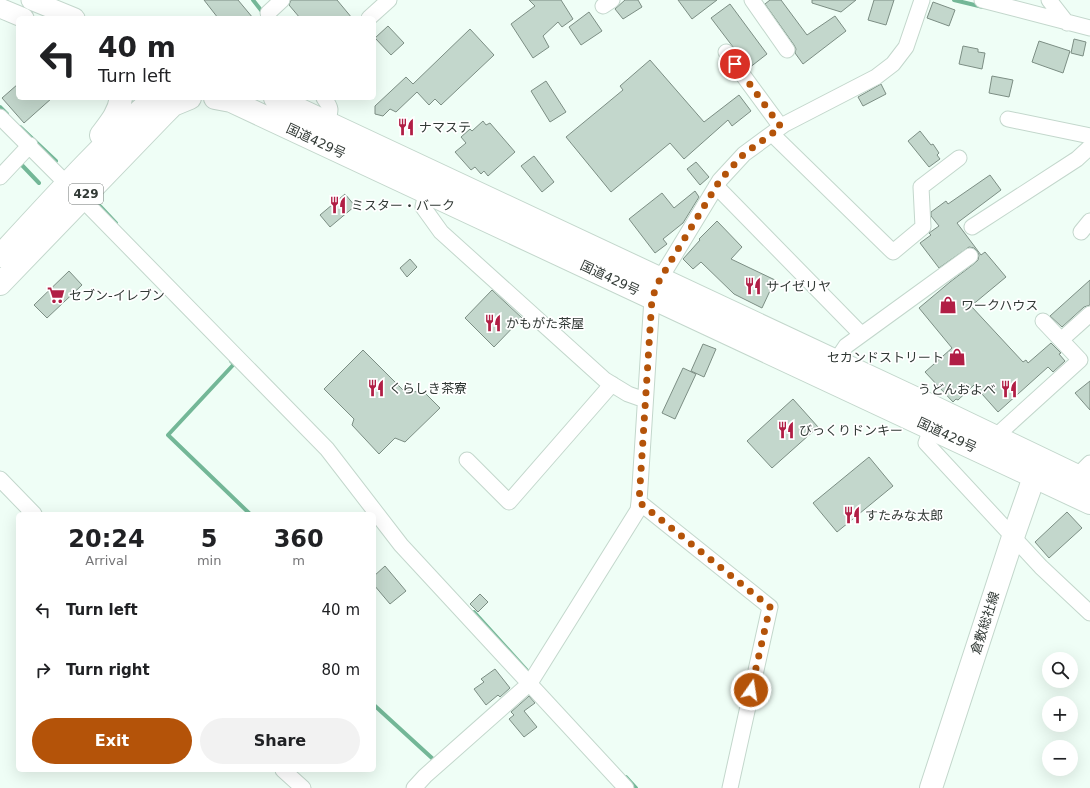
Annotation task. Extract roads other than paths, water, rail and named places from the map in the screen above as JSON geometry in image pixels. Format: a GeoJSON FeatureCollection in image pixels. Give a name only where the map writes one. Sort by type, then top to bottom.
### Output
{"type":"FeatureCollection","features":[{"type":"Feature","properties":{"kind":"main road"},"geometry":{"type":"LineString","coordinates":[[72,178],[115,116],[120,100]]}},
{"type":"Feature","properties":{"kind":"main road","name":"429"},"geometry":{"type":"LineString","coordinates":[[0,256],[72,178],[138,111],[172,100]]}},
{"type":"Feature","properties":{"kind":"main road","name":"429"},"geometry":{"type":"LineString","coordinates":[[0,284],[82,199],[172,100]]}},
{"type":"Feature","properties":{"kind":"main road","name":"国道429号"},"geometry":{"type":"LineString","coordinates":[[225,100],[426,192],[836,361],[935,419],[995,437],[1090,503]]}},
{"type":"Feature","properties":{"kind":"main road","name":"国道429号"},"geometry":{"type":"LineString","coordinates":[[279,100],[327,122],[656,288],[1037,467],[1086,474]]}},
{"type":"Feature","properties":{"kind":"main road","name":"倉敷総社線"},"geometry":{"type":"LineString","coordinates":[[932,788],[1012,537],[1037,467]]}},
{"type":"Feature","properties":{"kind":"street"},"geometry":{"type":"LineString","coordinates":[[31,0],[70,16]]}},
{"type":"Feature","properties":{"kind":"street"},"geometry":{"type":"LineString","coordinates":[[268,13],[282,0]]}},
{"type":"Feature","properties":{"kind":"street"},"geometry":{"type":"LineString","coordinates":[[371,16],[388,0]]}},
{"type":"Feature","properties":{"kind":"street"},"geometry":{"type":"LineString","coordinates":[[752,0],[787,50]]}},
{"type":"Feature","properties":{"kind":"street"},"geometry":{"type":"LineString","coordinates":[[414,788],[425,776],[532,679],[638,510],[645,400],[656,288],[716,186],[744,154],[777,130],[876,77],[893,64],[906,47],[922,0]]}},
{"type":"Feature","properties":{"kind":"street"},"geometry":{"type":"LineString","coordinates":[[982,0],[1067,23],[1090,27]]}},
{"type":"Feature","properties":{"kind":"street"},"geometry":{"type":"LineString","coordinates":[[1049,0],[1067,23]]}},
{"type":"Feature","properties":{"kind":"street"},"geometry":{"type":"LineString","coordinates":[[0,8],[19,16]]}},
{"type":"Feature","properties":{"kind":"street"},"geometry":{"type":"LineString","coordinates":[[726,52],[777,130],[893,252],[923,227],[921,187],[959,158]]}},
{"type":"Feature","properties":{"kind":"street"},"geometry":{"type":"LineString","coordinates":[[326,100],[331,110],[327,122]]}},
{"type":"Feature","properties":{"kind":"street"},"geometry":{"type":"LineString","coordinates":[[0,117],[30,145],[72,178]]}},
{"type":"Feature","properties":{"kind":"street"},"geometry":{"type":"LineString","coordinates":[[1008,119],[1090,136]]}},
{"type":"Feature","properties":{"kind":"street"},"geometry":{"type":"LineString","coordinates":[[0,177],[30,145]]}},
{"type":"Feature","properties":{"kind":"street"},"geometry":{"type":"LineString","coordinates":[[972,227],[1077,159],[1090,147]]}},
{"type":"Feature","properties":{"kind":"street"},"geometry":{"type":"LineString","coordinates":[[716,186],[862,334]]}},
{"type":"Feature","properties":{"kind":"street"},"geometry":{"type":"LineString","coordinates":[[426,192],[423,207],[441,232],[605,380],[628,394],[645,400]]}},
{"type":"Feature","properties":{"kind":"street"},"geometry":{"type":"LineString","coordinates":[[82,199],[327,450],[375,512]]}},
{"type":"Feature","properties":{"kind":"street"},"geometry":{"type":"LineString","coordinates":[[836,361],[846,346],[970,256]]}},
{"type":"Feature","properties":{"kind":"street"},"geometry":{"type":"LineString","coordinates":[[1061,340],[1090,314]]}},
{"type":"Feature","properties":{"kind":"street"},"geometry":{"type":"LineString","coordinates":[[995,437],[1080,360],[1043,321]]}},
{"type":"Feature","properties":{"kind":"street"},"geometry":{"type":"LineString","coordinates":[[467,460],[508,502],[612,384]]}},
{"type":"Feature","properties":{"kind":"street"},"geometry":{"type":"LineString","coordinates":[[935,419],[926,443],[1012,537],[1041,567],[1090,613]]}},
{"type":"Feature","properties":{"kind":"street"},"geometry":{"type":"LineString","coordinates":[[0,479],[32,512]]}},
{"type":"Feature","properties":{"kind":"street"},"geometry":{"type":"LineString","coordinates":[[639,502],[770,607],[730,788]]}},
{"type":"Feature","properties":{"kind":"street"},"geometry":{"type":"LineString","coordinates":[[376,513],[401,545],[532,679],[626,788]]}},
{"type":"Feature","properties":{"kind":"street"},"geometry":{"type":"LineString","coordinates":[[285,772],[303,788]]}},
{"type":"Feature","properties":{"kind":"waterway"},"geometry":{"type":"LineString","coordinates":[[253,0],[264,14]]}},
{"type":"Feature","properties":{"kind":"waterway"},"geometry":{"type":"LineString","coordinates":[[954,0],[983,7]]}},
{"type":"Feature","properties":{"kind":"waterway"},"geometry":{"type":"LineString","coordinates":[[0,107],[7,114]]}},
{"type":"Feature","properties":{"kind":"waterway"},"geometry":{"type":"LineString","coordinates":[[20,127],[56,161]]}},
{"type":"Feature","properties":{"kind":"waterway"},"geometry":{"type":"LineString","coordinates":[[19,162],[39,183]]}},
{"type":"Feature","properties":{"kind":"waterway"},"geometry":{"type":"LineString","coordinates":[[100,206],[116,223]]}},
{"type":"Feature","properties":{"kind":"waterway"},"geometry":{"type":"LineString","coordinates":[[231,361],[234,364],[168,435],[248,512]]}},
{"type":"Feature","properties":{"kind":"waterway"},"geometry":{"type":"LineString","coordinates":[[474,612],[531,675]]}},
{"type":"Feature","properties":{"kind":"waterway"},"geometry":{"type":"LineString","coordinates":[[376,707],[433,759]]}},
{"type":"Feature","properties":{"kind":"waterway"},"geometry":{"type":"LineString","coordinates":[[626,777],[636,788]]}},
{"type":"Feature","properties":{"kind":"place","name":"ナマステ"},"geometry":{"type":"Point","coordinates":[406,127]}},
{"type":"Feature","properties":{"kind":"place","name":"ミスター・バーク"},"geometry":{"type":"Point","coordinates":[338,205]}},
{"type":"Feature","properties":{"kind":"place","name":"サイゼリヤ"},"geometry":{"type":"Point","coordinates":[753,286]}},
{"type":"Feature","properties":{"kind":"place","name":"セブン-イレブン"},"geometry":{"type":"Point","coordinates":[56,295]}},
{"type":"Feature","properties":{"kind":"place","name":"ワークハウス"},"geometry":{"type":"Point","coordinates":[948,305]}},
{"type":"Feature","properties":{"kind":"place","name":"かもがた茶屋"},"geometry":{"type":"Point","coordinates":[493,323]}},
{"type":"Feature","properties":{"kind":"place","name":"セカンドストリート"},"geometry":{"type":"Point","coordinates":[957,357]}},
{"type":"Feature","properties":{"kind":"place","name":"くらしき茶寮"},"geometry":{"type":"Point","coordinates":[376,388]}},
{"type":"Feature","properties":{"kind":"place","name":"うどんおよべ"},"geometry":{"type":"Point","coordinates":[1009,389]}},
{"type":"Feature","properties":{"kind":"place","name":"びっくりドンキー"},"geometry":{"type":"Point","coordinates":[786,430]}},
{"type":"Feature","properties":{"kind":"place","name":"すたみな太郎"},"geometry":{"type":"Point","coordinates":[852,515]}}]}
